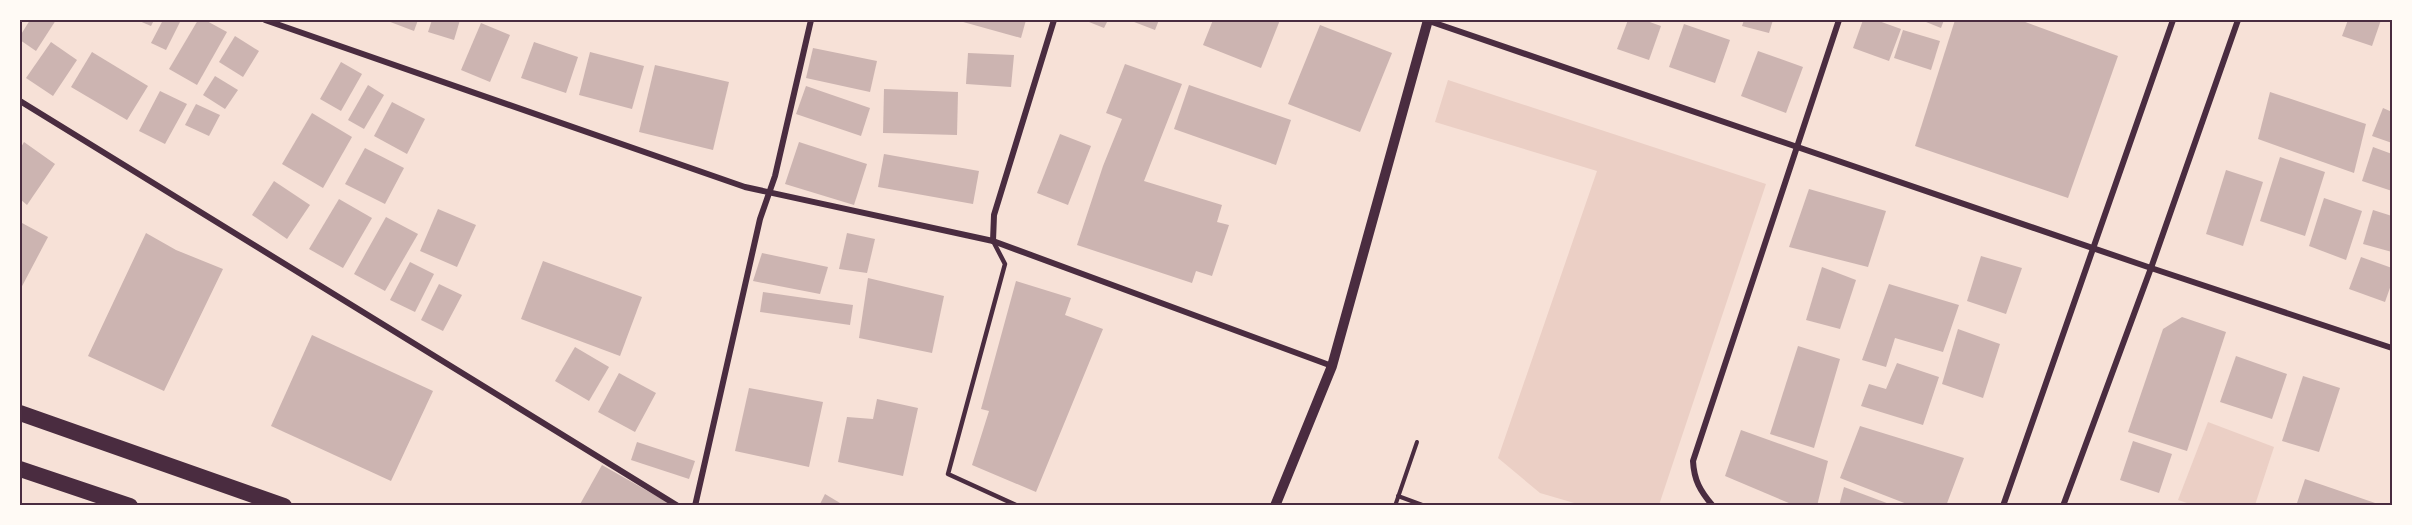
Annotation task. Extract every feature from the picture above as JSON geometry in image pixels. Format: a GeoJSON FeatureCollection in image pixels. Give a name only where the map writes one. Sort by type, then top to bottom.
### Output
{"type":"FeatureCollection","features":[{"type":"Feature","properties":{"kind":"highway"},"geometry":{"type":"LineString","coordinates":[[20,413],[284,506]]}},
{"type":"Feature","properties":{"kind":"highway"},"geometry":{"type":"LineString","coordinates":[[20,469],[130,506]]}},
{"type":"Feature","properties":{"kind":"street"},"geometry":{"type":"LineString","coordinates":[[264,20],[768,193],[993,241],[1332,366]]}},
{"type":"Feature","properties":{"kind":"street"},"geometry":{"type":"LineString","coordinates":[[695,506],[760,219],[775,176],[811,20]]}},
{"type":"Feature","properties":{"kind":"street"},"geometry":{"type":"LineString","coordinates":[[993,241],[994,215],[1054,20]]}},
{"type":"Feature","properties":{"kind":"street"},"geometry":{"type":"LineString","coordinates":[[1275,506],[1332,366],[1427,20],[2151,268],[2392,348]]}},
{"type":"Feature","properties":{"kind":"street"},"geometry":{"type":"LineString","coordinates":[[1713,506],[1701,493],[1694,476],[1693,461],[1839,20]]}},
{"type":"Feature","properties":{"kind":"street"},"geometry":{"type":"LineString","coordinates":[[2004,506],[2173,20]]}},
{"type":"Feature","properties":{"kind":"street"},"geometry":{"type":"LineString","coordinates":[[2062,506],[2151,268],[2238,20]]}},
{"type":"Feature","properties":{"kind":"street"},"geometry":{"type":"LineString","coordinates":[[20,101],[678,506]]}},
{"type":"Feature","properties":{"kind":"lane"},"geometry":{"type":"LineString","coordinates":[[993,241],[1005,264],[948,474],[1018,506]]}},
{"type":"Feature","properties":{"kind":"path"},"geometry":{"type":"LineString","coordinates":[[1395,506],[1417,442]]}},
{"type":"Feature","properties":{"kind":"path"},"geometry":{"type":"LineString","coordinates":[[1398,496],[1425,506]]}},
{"type":"Feature","properties":{"kind":"shaded area"},"geometry":{"type":"Polygon","coordinates":[[[1448,80],[1766,184],[1659,505],[1581,505],[1540,493],[1498,458],[1597,171],[1435,122],[1448,80]]]}},
{"type":"Feature","properties":{"kind":"shaded area"},"geometry":{"type":"Polygon","coordinates":[[[2208,422],[2274,447],[2255,505],[2193,505],[2178,500],[2208,422]]]}},
{"type":"Feature","properties":{"kind":"building"},"geometry":{"type":"Polygon","coordinates":[[[30,20],[56,20],[36,51],[20,40],[30,20]]]}},
{"type":"Feature","properties":{"kind":"building"},"geometry":{"type":"Polygon","coordinates":[[[137,20],[154,20],[151,26],[137,20]]]}},
{"type":"Feature","properties":{"kind":"building"},"geometry":{"type":"Polygon","coordinates":[[[163,20],[181,20],[166,50],[151,43],[163,20]]]}},
{"type":"Feature","properties":{"kind":"building"},"geometry":{"type":"Polygon","coordinates":[[[198,20],[205,20],[227,32],[197,85],[169,69],[198,20]]]}},
{"type":"Feature","properties":{"kind":"building"},"geometry":{"type":"Polygon","coordinates":[[[385,20],[418,20],[414,31],[385,20]]]}},
{"type":"Feature","properties":{"kind":"building"},"geometry":{"type":"Polygon","coordinates":[[[432,20],[460,20],[454,40],[428,32],[432,20]]]}},
{"type":"Feature","properties":{"kind":"building"},"geometry":{"type":"Polygon","coordinates":[[[956,20],[1026,20],[1021,38],[956,20]]]}},
{"type":"Feature","properties":{"kind":"building"},"geometry":{"type":"Polygon","coordinates":[[[1084,20],[1108,20],[1104,28],[1084,20]]]}},
{"type":"Feature","properties":{"kind":"building"},"geometry":{"type":"Polygon","coordinates":[[[1129,20],[1159,20],[1155,30],[1129,20]]]}},
{"type":"Feature","properties":{"kind":"building"},"geometry":{"type":"Polygon","coordinates":[[[1213,20],[1280,20],[1261,68],[1203,45],[1213,20]]]}},
{"type":"Feature","properties":{"kind":"building"},"geometry":{"type":"Polygon","coordinates":[[[1628,20],[1644,20],[1661,26],[1649,60],[1617,49],[1628,20]]]}},
{"type":"Feature","properties":{"kind":"building"},"geometry":{"type":"Polygon","coordinates":[[[1744,20],[1773,20],[1769,33],[1742,26],[1744,20]]]}},
{"type":"Feature","properties":{"kind":"building"},"geometry":{"type":"Polygon","coordinates":[[[1863,20],[1876,20],[1901,29],[1889,61],[1853,48],[1863,20]]]}},
{"type":"Feature","properties":{"kind":"building"},"geometry":{"type":"Polygon","coordinates":[[[1921,20],[1944,20],[1941,28],[1921,20]]]}},
{"type":"Feature","properties":{"kind":"building"},"geometry":{"type":"Polygon","coordinates":[[[1955,20],[2020,20],[2118,56],[2068,198],[1915,146],[1955,20]]]}},
{"type":"Feature","properties":{"kind":"building"},"geometry":{"type":"Polygon","coordinates":[[[2348,20],[2381,20],[2372,46],[2342,36],[2348,20]]]}},
{"type":"Feature","properties":{"kind":"building"},"geometry":{"type":"Polygon","coordinates":[[[481,23],[510,35],[490,82],[461,70],[481,23]]]}},
{"type":"Feature","properties":{"kind":"building"},"geometry":{"type":"Polygon","coordinates":[[[1684,24],[1730,40],[1715,83],[1669,67],[1684,24]]]}},
{"type":"Feature","properties":{"kind":"building"},"geometry":{"type":"Polygon","coordinates":[[[1320,25],[1392,53],[1360,132],[1288,104],[1320,25]]]}},
{"type":"Feature","properties":{"kind":"building"},"geometry":{"type":"Polygon","coordinates":[[[1903,30],[1940,41],[1931,70],[1894,58],[1903,30]]]}},
{"type":"Feature","properties":{"kind":"building"},"geometry":{"type":"Polygon","coordinates":[[[235,36],[259,51],[243,77],[219,62],[235,36]]]}},
{"type":"Feature","properties":{"kind":"building"},"geometry":{"type":"Polygon","coordinates":[[[51,42],[77,60],[53,96],[26,78],[51,42]]]}},
{"type":"Feature","properties":{"kind":"building"},"geometry":{"type":"Polygon","coordinates":[[[534,42],[578,57],[566,93],[521,78],[534,42]]]}},
{"type":"Feature","properties":{"kind":"building"},"geometry":{"type":"Polygon","coordinates":[[[813,48],[877,61],[870,92],[806,78],[813,48]]]}},
{"type":"Feature","properties":{"kind":"building"},"geometry":{"type":"Polygon","coordinates":[[[1758,51],[1803,67],[1786,113],[1741,96],[1758,51]]]}},
{"type":"Feature","properties":{"kind":"building"},"geometry":{"type":"Polygon","coordinates":[[[92,52],[148,86],[127,120],[71,87],[92,52]]]}},
{"type":"Feature","properties":{"kind":"building"},"geometry":{"type":"Polygon","coordinates":[[[590,52],[644,66],[632,109],[579,95],[590,52]]]}},
{"type":"Feature","properties":{"kind":"building"},"geometry":{"type":"Polygon","coordinates":[[[968,53],[1014,55],[1011,87],[966,84],[968,53]]]}},
{"type":"Feature","properties":{"kind":"building"},"geometry":{"type":"Polygon","coordinates":[[[341,62],[362,74],[341,111],[320,99],[341,62]]]}},
{"type":"Feature","properties":{"kind":"building"},"geometry":{"type":"Polygon","coordinates":[[[1125,64],[1182,84],[1144,181],[1222,205],[1217,222],[1229,225],[1212,276],[1196,271],[1192,283],[1077,245],[1103,166],[1122,119],[1106,113],[1125,64]]]}},
{"type":"Feature","properties":{"kind":"building"},"geometry":{"type":"Polygon","coordinates":[[[655,65],[729,82],[713,150],[639,132],[655,65]]]}},
{"type":"Feature","properties":{"kind":"building"},"geometry":{"type":"Polygon","coordinates":[[[215,76],[238,90],[225,109],[203,95],[215,76]]]}},
{"type":"Feature","properties":{"kind":"building"},"geometry":{"type":"Polygon","coordinates":[[[368,85],[384,95],[364,129],[348,120],[368,85]]]}},
{"type":"Feature","properties":{"kind":"building"},"geometry":{"type":"Polygon","coordinates":[[[1189,85],[1291,120],[1276,165],[1174,129],[1189,85]]]}},
{"type":"Feature","properties":{"kind":"building"},"geometry":{"type":"Polygon","coordinates":[[[806,86],[870,108],[861,136],[796,114],[806,86]]]}},
{"type":"Feature","properties":{"kind":"building"},"geometry":{"type":"Polygon","coordinates":[[[884,89],[958,92],[957,135],[883,133],[884,89]]]}},
{"type":"Feature","properties":{"kind":"building"},"geometry":{"type":"Polygon","coordinates":[[[160,91],[187,104],[165,144],[139,131],[160,91]]]}},
{"type":"Feature","properties":{"kind":"building"},"geometry":{"type":"Polygon","coordinates":[[[2270,92],[2366,124],[2354,173],[2258,139],[2270,92]]]}},
{"type":"Feature","properties":{"kind":"building"},"geometry":{"type":"Polygon","coordinates":[[[392,102],[425,119],[407,154],[374,136],[392,102]]]}},
{"type":"Feature","properties":{"kind":"building"},"geometry":{"type":"Polygon","coordinates":[[[196,104],[220,115],[209,136],[185,125],[196,104]]]}},
{"type":"Feature","properties":{"kind":"building"},"geometry":{"type":"Polygon","coordinates":[[[2383,108],[2392,112],[2392,143],[2372,136],[2383,108]]]}},
{"type":"Feature","properties":{"kind":"building"},"geometry":{"type":"Polygon","coordinates":[[[312,113],[352,137],[323,188],[282,164],[312,113]]]}},
{"type":"Feature","properties":{"kind":"building"},"geometry":{"type":"Polygon","coordinates":[[[1060,134],[1091,146],[1068,205],[1037,193],[1060,134]]]}},
{"type":"Feature","properties":{"kind":"building"},"geometry":{"type":"Polygon","coordinates":[[[24,142],[55,164],[27,205],[20,199],[20,149],[24,142]]]}},
{"type":"Feature","properties":{"kind":"building"},"geometry":{"type":"Polygon","coordinates":[[[799,142],[867,164],[854,205],[785,184],[799,142]]]}},
{"type":"Feature","properties":{"kind":"building"},"geometry":{"type":"Polygon","coordinates":[[[2373,147],[2392,154],[2392,191],[2362,181],[2373,147]]]}},
{"type":"Feature","properties":{"kind":"building"},"geometry":{"type":"Polygon","coordinates":[[[365,148],[404,168],[385,204],[345,184],[365,148]]]}},
{"type":"Feature","properties":{"kind":"building"},"geometry":{"type":"Polygon","coordinates":[[[884,154],[979,171],[973,204],[878,187],[884,154]]]}},
{"type":"Feature","properties":{"kind":"building"},"geometry":{"type":"Polygon","coordinates":[[[2280,157],[2325,172],[2305,236],[2260,221],[2280,157]]]}},
{"type":"Feature","properties":{"kind":"building"},"geometry":{"type":"Polygon","coordinates":[[[2226,170],[2263,182],[2243,246],[2206,234],[2226,170]]]}},
{"type":"Feature","properties":{"kind":"building"},"geometry":{"type":"Polygon","coordinates":[[[274,181],[310,205],[287,239],[252,215],[274,181]]]}},
{"type":"Feature","properties":{"kind":"building"},"geometry":{"type":"Polygon","coordinates":[[[1809,189],[1886,211],[1868,267],[1789,247],[1809,189]]]}},
{"type":"Feature","properties":{"kind":"building"},"geometry":{"type":"Polygon","coordinates":[[[2324,198],[2362,211],[2346,260],[2309,246],[2324,198]]]}},
{"type":"Feature","properties":{"kind":"building"},"geometry":{"type":"Polygon","coordinates":[[[339,199],[372,218],[343,268],[309,249],[339,199]]]}},
{"type":"Feature","properties":{"kind":"building"},"geometry":{"type":"Polygon","coordinates":[[[438,209],[476,225],[457,267],[420,251],[438,209]]]}},
{"type":"Feature","properties":{"kind":"building"},"geometry":{"type":"Polygon","coordinates":[[[2373,210],[2392,216],[2392,252],[2363,244],[2373,210]]]}},
{"type":"Feature","properties":{"kind":"building"},"geometry":{"type":"Polygon","coordinates":[[[386,217],[418,234],[385,291],[354,274],[386,217]]]}},
{"type":"Feature","properties":{"kind":"building"},"geometry":{"type":"Polygon","coordinates":[[[22,223],[48,237],[20,290],[20,228],[22,223]]]}},
{"type":"Feature","properties":{"kind":"building"},"geometry":{"type":"Polygon","coordinates":[[[146,233],[176,250],[223,269],[164,391],[88,356],[146,233]]]}},
{"type":"Feature","properties":{"kind":"building"},"geometry":{"type":"Polygon","coordinates":[[[847,233],[875,239],[867,273],[839,269],[847,233]]]}},
{"type":"Feature","properties":{"kind":"building"},"geometry":{"type":"Polygon","coordinates":[[[762,253],[828,267],[820,294],[753,281],[762,253]]]}},
{"type":"Feature","properties":{"kind":"building"},"geometry":{"type":"Polygon","coordinates":[[[1981,256],[2022,268],[2006,314],[1967,301],[1981,256]]]}},
{"type":"Feature","properties":{"kind":"building"},"geometry":{"type":"Polygon","coordinates":[[[2361,257],[2392,268],[2392,282],[2385,302],[2349,289],[2361,257]]]}},
{"type":"Feature","properties":{"kind":"building"},"geometry":{"type":"Polygon","coordinates":[[[543,261],[642,297],[620,356],[521,319],[543,261]]]}},
{"type":"Feature","properties":{"kind":"building"},"geometry":{"type":"Polygon","coordinates":[[[410,262],[434,274],[415,312],[390,300],[410,262]]]}},
{"type":"Feature","properties":{"kind":"building"},"geometry":{"type":"Polygon","coordinates":[[[1822,267],[1856,280],[1840,329],[1806,320],[1822,267]]]}},
{"type":"Feature","properties":{"kind":"building"},"geometry":{"type":"Polygon","coordinates":[[[868,278],[944,296],[932,353],[859,338],[868,278]]]}},
{"type":"Feature","properties":{"kind":"building"},"geometry":{"type":"Polygon","coordinates":[[[1016,281],[1071,298],[1065,315],[1103,329],[1036,492],[972,465],[989,411],[981,409],[1016,281]]]}},
{"type":"Feature","properties":{"kind":"building"},"geometry":{"type":"Polygon","coordinates":[[[439,284],[462,295],[443,331],[421,320],[439,284]]]}},
{"type":"Feature","properties":{"kind":"building"},"geometry":{"type":"Polygon","coordinates":[[[1889,284],[1959,305],[1943,352],[1895,338],[1886,367],[1862,360],[1889,284]]]}},
{"type":"Feature","properties":{"kind":"building"},"geometry":{"type":"Polygon","coordinates":[[[763,292],[853,305],[850,325],[760,312],[763,292]]]}},
{"type":"Feature","properties":{"kind":"building"},"geometry":{"type":"Polygon","coordinates":[[[2182,317],[2226,332],[2187,451],[2128,432],[2163,329],[2182,317]]]}},
{"type":"Feature","properties":{"kind":"building"},"geometry":{"type":"Polygon","coordinates":[[[1958,329],[2000,344],[1983,398],[1942,384],[1958,329]]]}},
{"type":"Feature","properties":{"kind":"building"},"geometry":{"type":"Polygon","coordinates":[[[312,335],[433,391],[391,481],[271,426],[312,335]]]}},
{"type":"Feature","properties":{"kind":"building"},"geometry":{"type":"Polygon","coordinates":[[[1798,346],[1840,359],[1814,448],[1770,434],[1798,346]]]}},
{"type":"Feature","properties":{"kind":"building"},"geometry":{"type":"Polygon","coordinates":[[[575,347],[609,367],[589,401],[555,381],[575,347]]]}},
{"type":"Feature","properties":{"kind":"building"},"geometry":{"type":"Polygon","coordinates":[[[2236,356],[2287,374],[2272,419],[2220,402],[2236,356]]]}},
{"type":"Feature","properties":{"kind":"building"},"geometry":{"type":"Polygon","coordinates":[[[1897,363],[1939,377],[1923,425],[1861,406],[1869,384],[1886,389],[1897,363]]]}},
{"type":"Feature","properties":{"kind":"building"},"geometry":{"type":"Polygon","coordinates":[[[619,373],[656,393],[635,432],[598,412],[619,373]]]}},
{"type":"Feature","properties":{"kind":"building"},"geometry":{"type":"Polygon","coordinates":[[[2303,376],[2340,388],[2319,452],[2282,441],[2303,376]]]}},
{"type":"Feature","properties":{"kind":"building"},"geometry":{"type":"Polygon","coordinates":[[[749,388],[823,402],[809,467],[735,451],[749,388]]]}},
{"type":"Feature","properties":{"kind":"building"},"geometry":{"type":"Polygon","coordinates":[[[877,399],[918,408],[903,476],[838,462],[847,417],[873,419],[877,399]]]}},
{"type":"Feature","properties":{"kind":"building"},"geometry":{"type":"Polygon","coordinates":[[[1860,426],[1964,458],[1946,506],[1912,506],[1840,478],[1860,426]]]}},
{"type":"Feature","properties":{"kind":"building"},"geometry":{"type":"Polygon","coordinates":[[[1741,430],[1828,461],[1817,506],[1796,506],[1725,476],[1741,430]]]}},
{"type":"Feature","properties":{"kind":"building"},"geometry":{"type":"Polygon","coordinates":[[[2133,441],[2172,454],[2159,493],[2120,480],[2133,441]]]}},
{"type":"Feature","properties":{"kind":"building"},"geometry":{"type":"Polygon","coordinates":[[[637,442],[695,461],[689,479],[631,460],[637,442]]]}},
{"type":"Feature","properties":{"kind":"building"},"geometry":{"type":"Polygon","coordinates":[[[602,465],[674,506],[579,506],[602,465]]]}},
{"type":"Feature","properties":{"kind":"building"},"geometry":{"type":"Polygon","coordinates":[[[2305,479],[2381,505],[2381,506],[2296,506],[2305,479]]]}},
{"type":"Feature","properties":{"kind":"building"},"geometry":{"type":"Polygon","coordinates":[[[1844,487],[1892,505],[1892,506],[1839,506],[1844,487]]]}},
{"type":"Feature","properties":{"kind":"building"},"geometry":{"type":"Polygon","coordinates":[[[825,494],[845,506],[819,506],[825,494]]]}}]}
